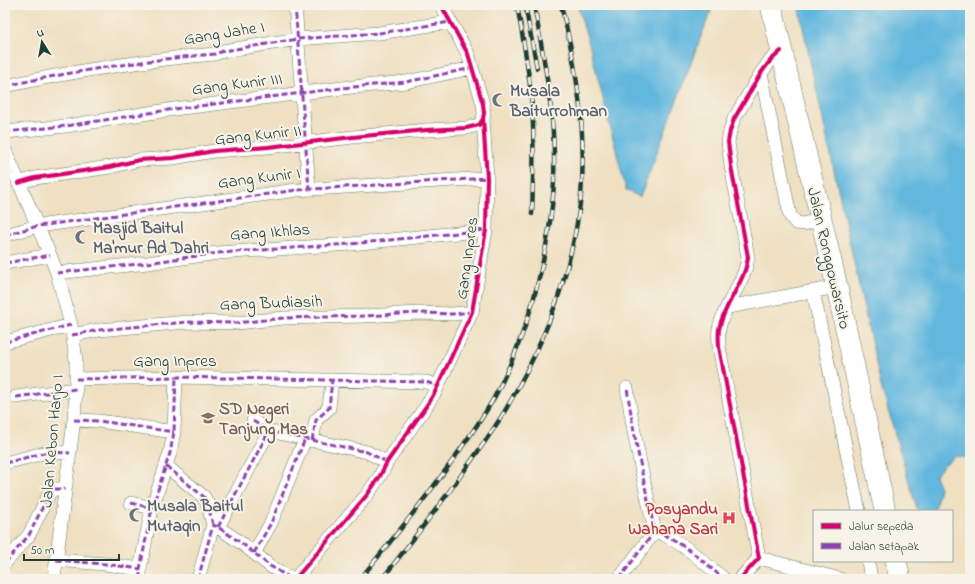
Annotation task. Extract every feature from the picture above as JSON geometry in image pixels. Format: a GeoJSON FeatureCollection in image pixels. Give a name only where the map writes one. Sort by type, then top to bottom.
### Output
{"type":"FeatureCollection","features":[{"type":"Feature","properties":{"kind":"main road","name":"Jalan Ronggowarsito"},"geometry":{"type":"LineString","coordinates":[[772,5],[837,287],[885,510]]}},
{"type":"Feature","properties":{"kind":"main road"},"geometry":{"type":"LineString","coordinates":[[896,562],[900,579]]}},
{"type":"Feature","properties":{"kind":"street"},"geometry":{"type":"LineString","coordinates":[[295,5],[309,189]]}},
{"type":"Feature","properties":{"kind":"street"},"geometry":{"type":"LineString","coordinates":[[441,5],[468,54],[483,104],[483,119]]}},
{"type":"Feature","properties":{"kind":"street","name":"Gang Jahe I"},"geometry":{"type":"LineString","coordinates":[[5,86],[38,78],[128,63],[215,54],[223,51],[298,39],[379,33],[450,22]]}},
{"type":"Feature","properties":{"kind":"street"},"geometry":{"type":"LineString","coordinates":[[759,558],[719,348],[718,330],[747,267],[748,257],[731,166],[728,142],[730,132],[734,119],[761,73],[770,61],[782,51]]}},
{"type":"Feature","properties":{"kind":"street","name":"Gang Kunir III"},"geometry":{"type":"LineString","coordinates":[[5,132],[66,126],[181,108],[342,88],[406,82],[472,68]]}},
{"type":"Feature","properties":{"kind":"street"},"geometry":{"type":"LineString","coordinates":[[761,73],[790,215],[796,223],[804,224],[821,219]]}},
{"type":"Feature","properties":{"kind":"street","name":"Gang Kunir II"},"geometry":{"type":"LineString","coordinates":[[13,177],[35,178],[110,167],[139,160],[173,158],[214,151],[268,148],[306,142],[420,130],[466,128],[479,125],[483,119]]}},
{"type":"Feature","properties":{"kind":"street","name":"Gang Inpres"},"geometry":{"type":"LineString","coordinates":[[294,579],[367,495],[380,476],[387,462],[435,392],[472,312],[486,230],[487,178],[483,119]]}},
{"type":"Feature","properties":{"kind":"street","name":"Jalan Kebon Harjo I"},"geometry":{"type":"LineString","coordinates":[[5,150],[13,177],[38,226],[57,273],[72,330],[76,360],[74,420],[54,579]]}},
{"type":"Feature","properties":{"kind":"street","name":"Gang Kunir I"},"geometry":{"type":"LineString","coordinates":[[5,234],[38,226],[309,189],[487,178]]}},
{"type":"Feature","properties":{"kind":"street","name":"Gang Ikhlas"},"geometry":{"type":"LineString","coordinates":[[57,273],[218,253],[351,244],[486,230]]}},
{"type":"Feature","properties":{"kind":"street"},"geometry":{"type":"LineString","coordinates":[[5,263],[50,255]]}},
{"type":"Feature","properties":{"kind":"street"},"geometry":{"type":"LineString","coordinates":[[728,307],[837,287]]}},
{"type":"Feature","properties":{"kind":"street"},"geometry":{"type":"LineString","coordinates":[[813,291],[859,510]]}},
{"type":"Feature","properties":{"kind":"street","name":"Gang Budiasih"},"geometry":{"type":"LineString","coordinates":[[5,342],[72,330],[99,330],[187,322],[236,322],[284,318],[419,313],[453,314],[472,312]]}},
{"type":"Feature","properties":{"kind":"street"},"geometry":{"type":"LineString","coordinates":[[56,560],[105,564],[140,574],[152,508],[170,453],[174,432],[176,377]]}},
{"type":"Feature","properties":{"kind":"street","name":"Gang Inpres"},"geometry":{"type":"LineString","coordinates":[[16,397],[76,384],[176,377],[426,382],[435,385],[435,392]]}},
{"type":"Feature","properties":{"kind":"street"},"geometry":{"type":"LineString","coordinates":[[254,553],[271,523],[309,440],[316,420],[329,408],[332,380]]}},
{"type":"Feature","properties":{"kind":"street"},"geometry":{"type":"LineString","coordinates":[[627,388],[632,426],[643,481],[656,531]]}},
{"type":"Feature","properties":{"kind":"street"},"geometry":{"type":"LineString","coordinates":[[74,420],[106,422],[174,432]]}},
{"type":"Feature","properties":{"kind":"street"},"geometry":{"type":"LineString","coordinates":[[253,421],[269,431],[367,452],[387,462]]}},
{"type":"Feature","properties":{"kind":"street"},"geometry":{"type":"LineString","coordinates":[[198,579],[215,526],[269,431]]}},
{"type":"Feature","properties":{"kind":"street"},"geometry":{"type":"LineString","coordinates":[[5,463],[48,452],[70,453]]}},
{"type":"Feature","properties":{"kind":"street"},"geometry":{"type":"LineString","coordinates":[[166,466],[204,497],[215,526],[270,566],[294,579]]}},
{"type":"Feature","properties":{"kind":"street"},"geometry":{"type":"LineString","coordinates":[[5,563],[29,535],[50,492],[55,489],[65,489]]}},
{"type":"Feature","properties":{"kind":"street"},"geometry":{"type":"LineString","coordinates":[[131,502],[152,508]]}},
{"type":"Feature","properties":{"kind":"street"},"geometry":{"type":"LineString","coordinates":[[619,579],[656,531]]}},
{"type":"Feature","properties":{"kind":"street"},"geometry":{"type":"LineString","coordinates":[[656,531],[675,540],[724,579]]}},
{"type":"Feature","properties":{"kind":"street"},"geometry":{"type":"LineString","coordinates":[[740,579],[759,558]]}},
{"type":"Feature","properties":{"kind":"street"},"geometry":{"type":"LineString","coordinates":[[759,558],[840,579]]}},
{"type":"Feature","properties":{"kind":"street"},"geometry":{"type":"LineString","coordinates":[[868,562],[871,579]]}},
{"type":"Feature","properties":{"kind":"water"},"geometry":{"type":"Polygon","coordinates":[[[577,5],[713,5],[640,197],[626,190],[590,47],[577,5]]]}},
{"type":"Feature","properties":{"kind":"water"},"geometry":{"type":"Polygon","coordinates":[[[798,5],[970,5],[970,463],[966,458],[955,456],[943,466],[935,476],[940,488],[934,510],[917,509],[881,386],[798,5]]]}},
{"type":"Feature","properties":{"kind":"railway"},"geometry":{"type":"LineString","coordinates":[[517,5],[528,69],[533,120],[534,147],[532,214]]}},
{"type":"Feature","properties":{"kind":"railway"},"geometry":{"type":"LineString","coordinates":[[525,5],[537,68]]}},
{"type":"Feature","properties":{"kind":"railway"},"geometry":{"type":"LineString","coordinates":[[360,579],[427,496],[484,414],[509,367],[522,336],[532,304],[544,256],[552,209],[554,181],[553,136],[549,92],[534,5]]}},
{"type":"Feature","properties":{"kind":"railway"},"geometry":{"type":"LineString","coordinates":[[382,579],[450,491],[503,414],[539,345],[566,272],[581,196],[583,148],[582,124],[576,76],[561,5]]}},
{"type":"Feature","properties":{"kind":"marked path"},"geometry":{"type":"LineString","coordinates":[[295,5],[309,189]]}},
{"type":"Feature","properties":{"kind":"marked path"},"geometry":{"type":"LineString","coordinates":[[5,86],[110,67],[162,59],[215,54],[223,51],[298,39],[379,33],[450,22]]}},
{"type":"Feature","properties":{"kind":"marked path"},"geometry":{"type":"LineString","coordinates":[[5,132],[66,126],[181,108],[342,88],[406,82],[472,68]]}},
{"type":"Feature","properties":{"kind":"marked path"},"geometry":{"type":"LineString","coordinates":[[5,175],[14,173]]}},
{"type":"Feature","properties":{"kind":"marked path"},"geometry":{"type":"LineString","coordinates":[[5,235],[38,226],[297,190],[487,178]]}},
{"type":"Feature","properties":{"kind":"marked path"},"geometry":{"type":"LineString","coordinates":[[57,273],[218,253],[351,244],[486,230]]}},
{"type":"Feature","properties":{"kind":"marked path"},"geometry":{"type":"LineString","coordinates":[[5,263],[50,255]]}},
{"type":"Feature","properties":{"kind":"marked path"},"geometry":{"type":"LineString","coordinates":[[72,335],[99,330],[187,322],[236,323],[284,318],[419,313],[453,314],[472,312]]}},
{"type":"Feature","properties":{"kind":"marked path"},"geometry":{"type":"LineString","coordinates":[[5,342],[71,325]]}},
{"type":"Feature","properties":{"kind":"marked path"},"geometry":{"type":"LineString","coordinates":[[76,379],[176,377],[426,382],[435,385],[436,391]]}},
{"type":"Feature","properties":{"kind":"marked path"},"geometry":{"type":"LineString","coordinates":[[140,579],[140,569],[152,508],[170,453],[174,432],[176,377]]}},
{"type":"Feature","properties":{"kind":"marked path"},"geometry":{"type":"LineString","coordinates":[[312,441],[316,420],[329,408],[332,380]]}},
{"type":"Feature","properties":{"kind":"marked path"},"geometry":{"type":"LineString","coordinates":[[619,579],[655,531],[627,388]]}},
{"type":"Feature","properties":{"kind":"marked path"},"geometry":{"type":"LineString","coordinates":[[16,397],[76,389]]}},
{"type":"Feature","properties":{"kind":"marked path"},"geometry":{"type":"LineString","coordinates":[[74,420],[99,421],[174,432]]}},
{"type":"Feature","properties":{"kind":"marked path"},"geometry":{"type":"LineString","coordinates":[[253,421],[269,431],[367,452],[387,462]]}},
{"type":"Feature","properties":{"kind":"marked path"},"geometry":{"type":"LineString","coordinates":[[218,527],[269,431]]}},
{"type":"Feature","properties":{"kind":"marked path"},"geometry":{"type":"LineString","coordinates":[[254,553],[271,523],[305,439]]}},
{"type":"Feature","properties":{"kind":"marked path"},"geometry":{"type":"LineString","coordinates":[[5,463],[48,452],[70,453]]}},
{"type":"Feature","properties":{"kind":"marked path"},"geometry":{"type":"LineString","coordinates":[[166,466],[204,497],[208,505],[213,525]]}},
{"type":"Feature","properties":{"kind":"marked path"},"geometry":{"type":"LineString","coordinates":[[5,563],[29,535],[50,492],[55,489],[65,489]]}},
{"type":"Feature","properties":{"kind":"marked path"},"geometry":{"type":"LineString","coordinates":[[131,503],[152,508]]}},
{"type":"Feature","properties":{"kind":"marked path"},"geometry":{"type":"LineString","coordinates":[[198,579],[213,525],[244,545],[270,566],[292,579]]}},
{"type":"Feature","properties":{"kind":"marked path"},"geometry":{"type":"LineString","coordinates":[[655,531],[683,546],[724,579]]}},
{"type":"Feature","properties":{"kind":"marked path"},"geometry":{"type":"LineString","coordinates":[[56,560],[105,564],[140,569]]}},
{"type":"Feature","properties":{"kind":"cycle path"},"geometry":{"type":"LineString","coordinates":[[18,183],[35,178],[110,167],[139,160],[173,158],[214,151],[268,147],[353,137],[466,128],[479,125],[483,119],[483,104],[468,54],[441,5]]}},
{"type":"Feature","properties":{"kind":"cycle path"},"geometry":{"type":"LineString","coordinates":[[740,579],[759,558],[719,347],[719,331],[725,310],[743,276],[748,257],[728,142],[734,119],[761,73],[770,61],[781,51]]}},
{"type":"Feature","properties":{"kind":"cycle path"},"geometry":{"type":"LineString","coordinates":[[295,579],[367,495],[380,476],[387,462],[435,392],[472,312],[486,230],[487,178],[483,119]]}},
{"type":"Feature","properties":{"kind":"place","name":"Musala Baiturrohman"},"geometry":{"type":"Point","coordinates":[499,100]}},
{"type":"Feature","properties":{"kind":"place","name":"Masjid Baitul Ma'mur Ad Dahri"},"geometry":{"type":"Point","coordinates":[82,237]}},
{"type":"Feature","properties":{"kind":"place","name":"SD Negeri Tanjung Mas"},"geometry":{"type":"Point","coordinates":[208,418]}},
{"type":"Feature","properties":{"kind":"place","name":"Musala Baitul Mutaqin"},"geometry":{"type":"Point","coordinates":[136,515]}},
{"type":"Feature","properties":{"kind":"place","name":"Posyandu Wahana Sari"},"geometry":{"type":"Point","coordinates":[729,518]}}]}
